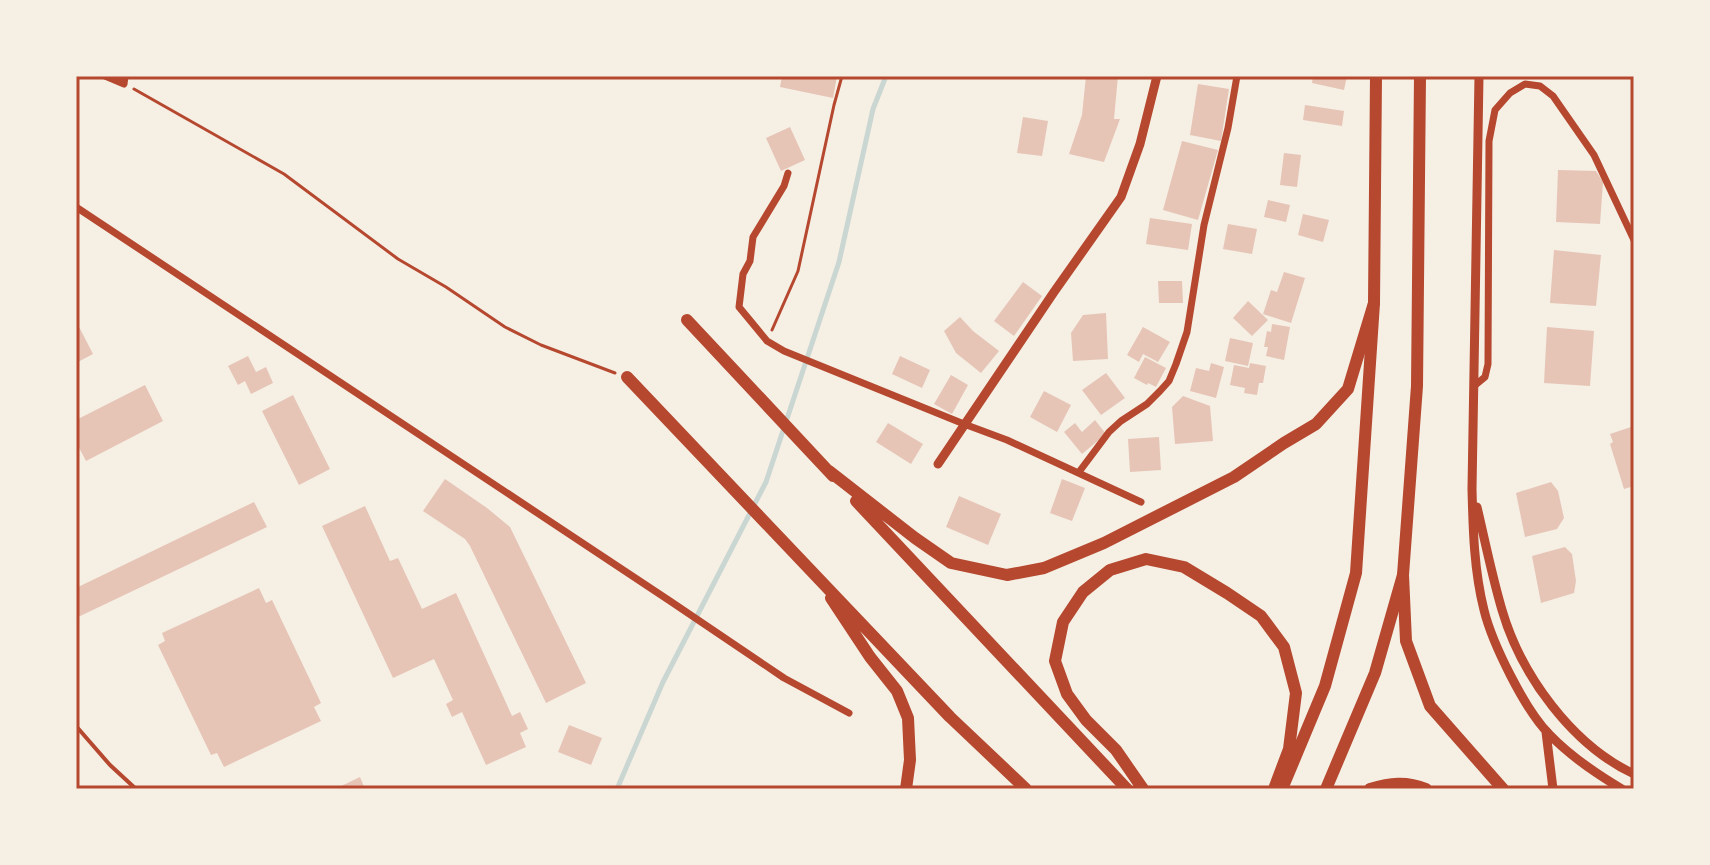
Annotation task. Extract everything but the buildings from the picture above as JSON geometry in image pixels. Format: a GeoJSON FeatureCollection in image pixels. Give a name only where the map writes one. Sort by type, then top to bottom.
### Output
{"type":"FeatureCollection","features":[{"type":"Feature","properties":{"kind":"main road"},"geometry":{"type":"LineString","coordinates":[[1282,789],[1325,686],[1356,573],[1374,303],[1376,76]]}},
{"type":"Feature","properties":{"kind":"main road"},"geometry":{"type":"LineString","coordinates":[[1420,76],[1417,386],[1403,575],[1406,641],[1430,706],[1503,789]]}},
{"type":"Feature","properties":{"kind":"main road"},"geometry":{"type":"LineString","coordinates":[[829,471],[951,563],[1007,575],[1044,568],[1104,543],[1234,477],[1316,424],[1348,389],[1374,303]]}},
{"type":"Feature","properties":{"kind":"main road"},"geometry":{"type":"LineString","coordinates":[[687,320],[1127,789]]}},
{"type":"Feature","properties":{"kind":"main road"},"geometry":{"type":"LineString","coordinates":[[627,377],[950,717],[1026,789]]}},
{"type":"Feature","properties":{"kind":"main road"},"geometry":{"type":"LineString","coordinates":[[1143,789],[1116,750],[1086,720],[1067,694],[1055,661],[1063,622],[1083,592],[1110,570],[1146,559],[1184,567],[1227,593],[1261,616],[1284,647],[1296,693],[1289,749],[1274,789]]}},
{"type":"Feature","properties":{"kind":"main road"},"geometry":{"type":"LineString","coordinates":[[811,569],[870,657],[897,691],[908,718],[910,760],[906,789]]}},
{"type":"Feature","properties":{"kind":"main road"},"geometry":{"type":"LineString","coordinates":[[1326,789],[1375,673],[1403,575]]}},
{"type":"Feature","properties":{"kind":"main road"},"geometry":{"type":"LineString","coordinates":[[1370,789],[1407,782],[1426,789]]}},
{"type":"Feature","properties":{"kind":"street"},"geometry":{"type":"LineString","coordinates":[[105,76],[124,80]]}},
{"type":"Feature","properties":{"kind":"street"},"geometry":{"type":"LineString","coordinates":[[938,464],[1121,197],[1140,144],[1157,76]]}},
{"type":"Feature","properties":{"kind":"street"},"geometry":{"type":"LineString","coordinates":[[1079,472],[1109,432],[1147,404],[1169,381],[1176,364],[1187,332],[1204,225],[1228,128],[1237,76]]}},
{"type":"Feature","properties":{"kind":"street"},"geometry":{"type":"LineString","coordinates":[[1479,76],[1472,489],[1474,540],[1484,610],[1506,668],[1546,732],[1578,760],[1622,789]]}},
{"type":"Feature","properties":{"kind":"street"},"geometry":{"type":"LineString","coordinates":[[1474,386],[1485,377],[1488,364],[1489,141],[1495,110],[1510,93],[1525,84],[1540,86],[1553,96],[1594,155],[1634,240]]}},
{"type":"Feature","properties":{"kind":"street"},"geometry":{"type":"LineString","coordinates":[[788,173],[784,186],[753,237],[750,261],[743,274],[740,292],[739,307],[767,341],[784,351],[1007,440],[1141,502]]}},
{"type":"Feature","properties":{"kind":"street"},"geometry":{"type":"LineString","coordinates":[[76,207],[784,678],[849,713]]}},
{"type":"Feature","properties":{"kind":"street"},"geometry":{"type":"LineString","coordinates":[[1472,489],[1502,611],[1533,677],[1567,724],[1594,750],[1616,766],[1634,774]]}},
{"type":"Feature","properties":{"kind":"street"},"geometry":{"type":"LineString","coordinates":[[1546,732],[1553,789]]}},
{"type":"Feature","properties":{"kind":"lane"},"geometry":{"type":"LineString","coordinates":[[76,726],[136,789]]}},
{"type":"Feature","properties":{"kind":"path"},"geometry":{"type":"LineString","coordinates":[[767,341],[798,271],[842,76]]}},
{"type":"Feature","properties":{"kind":"path"},"geometry":{"type":"LineString","coordinates":[[124,80],[284,174],[398,259],[505,327],[541,345],[627,377]]}},
{"type":"Feature","properties":{"kind":"waterway"},"geometry":{"type":"LineString","coordinates":[[617,789],[663,682],[766,482],[839,262],[873,109],[886,76]]}}]}
